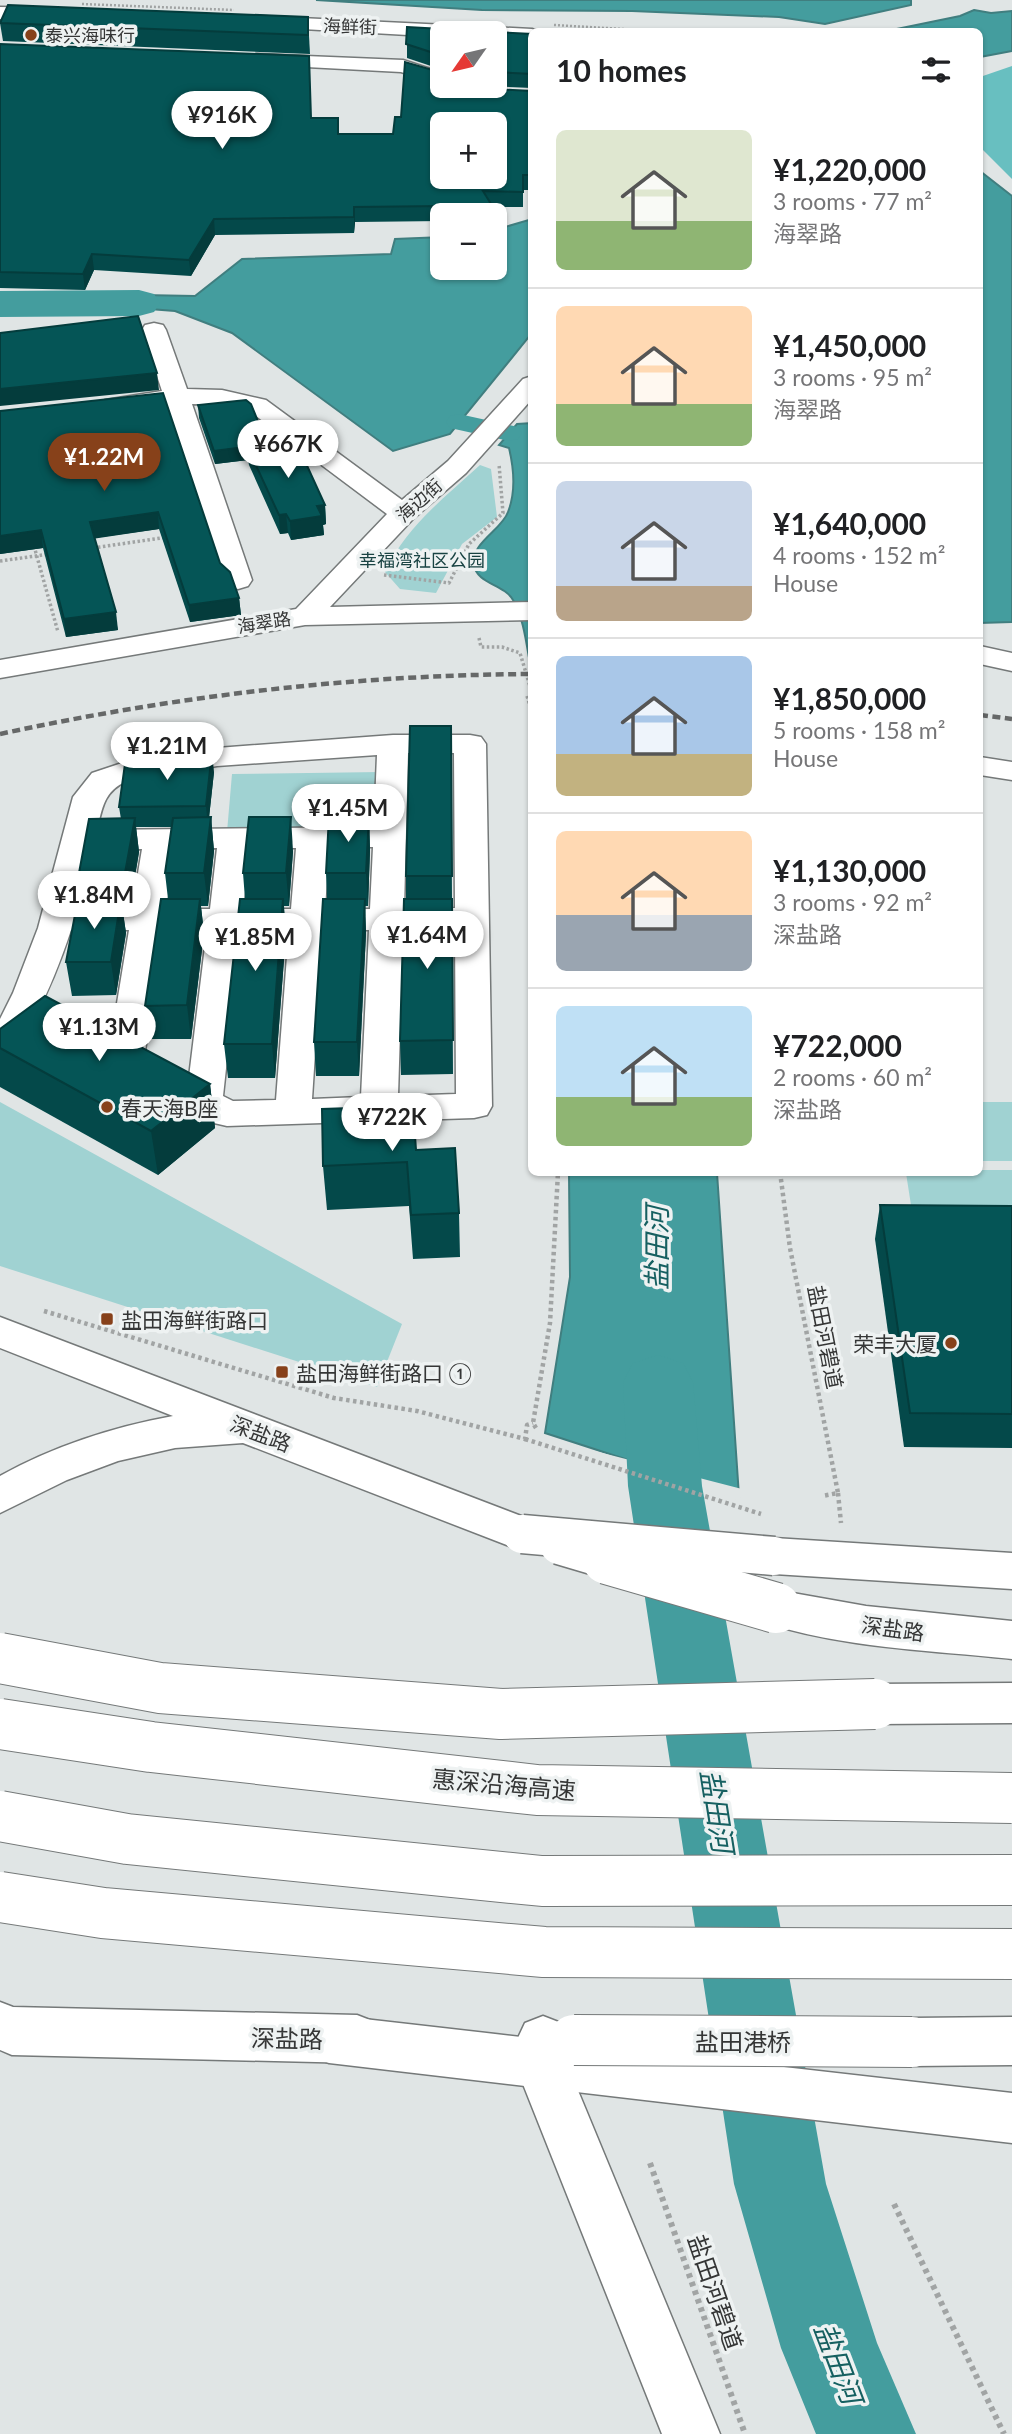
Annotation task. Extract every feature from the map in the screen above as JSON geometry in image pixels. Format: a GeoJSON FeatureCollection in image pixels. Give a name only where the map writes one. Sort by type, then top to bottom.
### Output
{"type":"FeatureCollection","features":[{"type":"Feature","properties":{"kind":"main road"},"geometry":{"type":"LineString","coordinates":[[0,13],[80,15]]}},
{"type":"Feature","properties":{"kind":"main road","name":"海鲜街"},"geometry":{"type":"LineString","coordinates":[[244,22],[528,34]]}},
{"type":"Feature","properties":{"kind":"main road"},"geometry":{"type":"LineString","coordinates":[[243,60],[403,66],[430,75]]}},
{"type":"Feature","properties":{"kind":"main road"},"geometry":{"type":"LineString","coordinates":[[153,330],[238,580]]}},
{"type":"Feature","properties":{"kind":"main road","name":"海边街"},"geometry":{"type":"LineString","coordinates":[[306,616],[403,513],[457,467],[528,388]]}},
{"type":"Feature","properties":{"kind":"main road"},"geometry":{"type":"LineString","coordinates":[[87,408],[175,398],[231,396],[257,405],[403,513]]}},
{"type":"Feature","properties":{"kind":"main road","name":"海翠路"},"geometry":{"type":"LineString","coordinates":[[0,669],[306,616],[528,611]]}},
{"type":"Feature","properties":{"kind":"main road"},"geometry":{"type":"LineString","coordinates":[[983,643],[1012,648]]}},
{"type":"Feature","properties":{"kind":"main road"},"geometry":{"type":"LineString","coordinates":[[983,656],[1012,662]]}},
{"type":"Feature","properties":{"kind":"main road"},"geometry":{"type":"LineString","coordinates":[[379,1110],[393,744]]}},
{"type":"Feature","properties":{"kind":"main road"},"geometry":{"type":"LineString","coordinates":[[0,1046],[36,1016],[55,920],[89,797],[103,780],[119,774],[218,757],[393,744],[470,744],[474,1106],[227,1114],[111,1050],[150,919],[160,839]]}},
{"type":"Feature","properties":{"kind":"main road"},"geometry":{"type":"LineString","coordinates":[[983,766],[1012,771]]}},
{"type":"Feature","properties":{"kind":"main road"},"geometry":{"type":"LineString","coordinates":[[77,840],[390,836]]}},
{"type":"Feature","properties":{"kind":"main road"},"geometry":{"type":"LineString","coordinates":[[204,1101],[228,919],[235,838]]}},
{"type":"Feature","properties":{"kind":"main road"},"geometry":{"type":"LineString","coordinates":[[293,1112],[313,838]]}},
{"type":"Feature","properties":{"kind":"main road"},"geometry":{"type":"LineString","coordinates":[[55,920],[387,917],[473,919]]}},
{"type":"Feature","properties":{"kind":"main road","name":"深盐路"},"geometry":{"type":"LineString","coordinates":[[0,1332],[522,1534],[776,1608],[866,1625],[1012,1640]]}},
{"type":"Feature","properties":{"kind":"main road"},"geometry":{"type":"LineString","coordinates":[[0,1496],[47,1471],[126,1443],[214,1428],[264,1434]]}},
{"type":"Feature","properties":{"kind":"main road"},"geometry":{"type":"LineString","coordinates":[[522,1534],[774,1556],[1012,1572]]}},
{"type":"Feature","properties":{"kind":"main road"},"geometry":{"type":"LineString","coordinates":[[0,1658],[160,1688],[501,1714],[1012,1703]]}},
{"type":"Feature","properties":{"kind":"main road","name":"惠深沿海高速"},"geometry":{"type":"LineString","coordinates":[[0,1724],[150,1747],[537,1790],[1012,1798]]}},
{"type":"Feature","properties":{"kind":"main road"},"geometry":{"type":"LineString","coordinates":[[0,1816],[127,1839],[542,1881],[1012,1880]]}},
{"type":"Feature","properties":{"kind":"main road"},"geometry":{"type":"LineString","coordinates":[[0,1897],[103,1913],[544,1952],[1012,1954]]}},
{"type":"Feature","properties":{"kind":"main road","name":"深盐路"},"geometry":{"type":"LineString","coordinates":[[4,2029],[553,2048]]}},
{"type":"Feature","properties":{"kind":"main road","name":"盐田港桥"},"geometry":{"type":"LineString","coordinates":[[553,2048],[1012,2041]]}},
{"type":"Feature","properties":{"kind":"main road"},"geometry":{"type":"LineString","coordinates":[[553,2048],[674,2080],[1012,2118]]}},
{"type":"Feature","properties":{"kind":"main road"},"geometry":{"type":"LineString","coordinates":[[553,2048],[691,2434]]}},
{"type":"Feature","properties":{"kind":"path"},"geometry":{"type":"LineString","coordinates":[[371,574],[449,583],[469,544],[503,513],[499,464]]}},
{"type":"Feature","properties":{"kind":"path"},"geometry":{"type":"LineString","coordinates":[[153,526],[158,538]]}},
{"type":"Feature","properties":{"kind":"path"},"geometry":{"type":"LineString","coordinates":[[85,549],[221,530]]}},
{"type":"Feature","properties":{"kind":"path"},"geometry":{"type":"LineString","coordinates":[[33,543],[65,656]]}},
{"type":"Feature","properties":{"kind":"path"},"geometry":{"type":"LineString","coordinates":[[0,561],[61,552]]}},
{"type":"Feature","properties":{"kind":"path"},"geometry":{"type":"LineString","coordinates":[[481,647],[502,647],[520,653],[528,680]]}},
{"type":"Feature","properties":{"kind":"path"},"geometry":{"type":"LineString","coordinates":[[525,1439],[527,1425],[535,1425],[550,1323],[558,1176]]}},
{"type":"Feature","properties":{"kind":"path","name":"盐田河碧道"},"geometry":{"type":"LineString","coordinates":[[781,1176],[790,1248],[838,1493],[842,1528]]}},
{"type":"Feature","properties":{"kind":"path"},"geometry":{"type":"LineString","coordinates":[[38,1309],[334,1398],[417,1411],[525,1439],[762,1514]]}},
{"type":"Feature","properties":{"kind":"path"},"geometry":{"type":"LineString","coordinates":[[822,1496],[838,1493]]}},
{"type":"Feature","properties":{"kind":"path","name":"盐田河碧道"},"geometry":{"type":"LineString","coordinates":[[650,2163],[745,2434]]}},
{"type":"Feature","properties":{"kind":"path"},"geometry":{"type":"LineString","coordinates":[[894,2204],[1004,2434]]}},
{"type":"Feature","properties":{"kind":"green space","name":"幸福湾社区公园"},"geometry":{"type":"Polygon","coordinates":[[[480,465],[491,469],[497,517],[462,544],[436,593],[400,589],[385,572],[394,556],[427,514],[480,465]]]}},
{"type":"Feature","properties":{"kind":"green space"},"geometry":{"type":"Polygon","coordinates":[[[381,772],[380,830],[227,832],[232,774],[381,772]]]}},
{"type":"Feature","properties":{"kind":"green space"},"geometry":{"type":"Polygon","coordinates":[[[0,1102],[402,1324],[377,1387],[0,1266],[0,1102]]]}},
{"type":"Feature","properties":{"kind":"green space"},"geometry":{"type":"Polygon","coordinates":[[[983,1102],[1012,1102],[1012,1161],[983,1161],[983,1102]]]}},
{"type":"Feature","properties":{"kind":"green space"},"geometry":{"type":"Polygon","coordinates":[[[983,1170],[1012,1170],[1012,1232],[915,1231],[906,1176],[983,1176],[983,1170]]]}},
{"type":"Feature","properties":{"kind":"shaded area"},"geometry":{"type":"Polygon","coordinates":[[[1012,66],[1012,179],[983,150],[983,76],[1012,66]]]}},
{"type":"Feature","properties":{"kind":"water"},"geometry":{"type":"Polygon","coordinates":[[[316,0],[911,0],[911,5],[825,24],[779,17],[632,11],[482,10],[316,0]]]}},
{"type":"Feature","properties":{"kind":"water"},"geometry":{"type":"Polygon","coordinates":[[[974,10],[991,13],[1012,11],[1012,51],[983,56],[983,28],[902,28],[960,16],[974,10]]]}},
{"type":"Feature","properties":{"kind":"water"},"geometry":{"type":"Polygon","coordinates":[[[983,173],[1012,196],[1012,622],[983,623],[983,173]]]}},
{"type":"Feature","properties":{"kind":"water"},"geometry":{"type":"Polygon","coordinates":[[[528,220],[528,338],[450,434],[393,451],[232,333],[175,311],[137,308],[142,295],[195,296],[242,259],[391,254],[395,239],[430,238],[430,280],[507,280],[507,226],[528,220]]]}},
{"type":"Feature","properties":{"kind":"water"},"geometry":{"type":"Polygon","coordinates":[[[528,423],[528,653],[523,626],[513,600],[504,590],[480,576],[474,565],[474,557],[481,543],[500,525],[508,512],[512,497],[513,472],[509,448],[499,445],[517,424],[528,423]]]}},
{"type":"Feature","properties":{"kind":"water"},"geometry":{"type":"Polygon","coordinates":[[[569,1176],[717,1176],[739,1496],[545,1433],[570,1277],[569,1176]]]}},
{"type":"Feature","properties":{"kind":"pier"},"geometry":{"type":"Polygon","coordinates":[[[560,1442],[742,1489],[742,1497],[738,1500],[560,1442]]]}},
{"type":"Feature","properties":{"kind":"building"},"geometry":{"type":"Polygon","coordinates":[[[8,5],[308,17],[308,35],[0,23],[8,5]]]}},
{"type":"Feature","properties":{"kind":"building"},"geometry":{"type":"Polygon","coordinates":[[[407,27],[430,28],[430,52],[406,44],[407,27]]]}},
{"type":"Feature","properties":{"kind":"building"},"geometry":{"type":"Polygon","coordinates":[[[508,33],[528,34],[528,74],[508,73],[508,33]]]}},
{"type":"Feature","properties":{"kind":"building"},"geometry":{"type":"Polygon","coordinates":[[[0,44],[309,56],[311,118],[338,118],[338,134],[393,134],[395,117],[401,117],[405,62],[430,69],[430,98],[508,98],[508,90],[528,91],[528,175],[523,175],[523,192],[483,191],[490,203],[354,207],[354,217],[214,219],[189,260],[92,254],[83,274],[0,272],[0,44]]]}},
{"type":"Feature","properties":{"kind":"building"},"geometry":{"type":"Polygon","coordinates":[[[138,316],[157,373],[0,389],[0,333],[138,316]]]}},
{"type":"Feature","properties":{"kind":"building"},"geometry":{"type":"Polygon","coordinates":[[[163,393],[220,563],[230,572],[239,598],[189,605],[158,512],[90,522],[116,612],[64,619],[41,530],[0,536],[0,411],[163,393]]]}},
{"type":"Feature","properties":{"kind":"building"},"geometry":{"type":"Polygon","coordinates":[[[246,400],[251,404],[267,444],[214,451],[198,405],[246,400]]]}},
{"type":"Feature","properties":{"kind":"building"},"geometry":{"type":"Polygon","coordinates":[[[288,441],[292,449],[299,448],[325,505],[317,506],[322,516],[290,521],[286,514],[279,515],[247,446],[288,441]]]}},
{"type":"Feature","properties":{"kind":"building"},"geometry":{"type":"Polygon","coordinates":[[[410,726],[451,726],[452,876],[406,876],[410,726]]]}},
{"type":"Feature","properties":{"kind":"building"},"geometry":{"type":"Polygon","coordinates":[[[212,752],[206,806],[119,807],[125,764],[212,752]]]}},
{"type":"Feature","properties":{"kind":"building"},"geometry":{"type":"Polygon","coordinates":[[[329,816],[369,816],[366,873],[326,873],[329,816]]]}},
{"type":"Feature","properties":{"kind":"building"},"geometry":{"type":"Polygon","coordinates":[[[211,817],[204,873],[165,873],[173,818],[211,817]]]}},
{"type":"Feature","properties":{"kind":"building"},"geometry":{"type":"Polygon","coordinates":[[[249,817],[291,817],[286,873],[243,873],[249,817]]]}},
{"type":"Feature","properties":{"kind":"building"},"geometry":{"type":"Polygon","coordinates":[[[135,818],[125,873],[79,873],[89,819],[135,818]]]}},
{"type":"Feature","properties":{"kind":"building"},"geometry":{"type":"Polygon","coordinates":[[[78,899],[121,899],[111,962],[66,962],[78,899]]]}},
{"type":"Feature","properties":{"kind":"building"},"geometry":{"type":"Polygon","coordinates":[[[161,899],[200,899],[187,1005],[145,1006],[161,899]]]}},
{"type":"Feature","properties":{"kind":"building"},"geometry":{"type":"Polygon","coordinates":[[[240,899],[283,899],[272,1044],[224,1044],[240,899]]]}},
{"type":"Feature","properties":{"kind":"building"},"geometry":{"type":"Polygon","coordinates":[[[323,899],[365,899],[357,1042],[314,1042],[323,899]]]}},
{"type":"Feature","properties":{"kind":"building"},"geometry":{"type":"Polygon","coordinates":[[[404,899],[452,899],[453,1040],[400,1041],[404,899]]]}},
{"type":"Feature","properties":{"kind":"building"},"geometry":{"type":"Polygon","coordinates":[[[45,996],[210,1084],[151,1131],[0,1048],[0,1029],[45,996]]]}},
{"type":"Feature","properties":{"kind":"building"},"geometry":{"type":"Polygon","coordinates":[[[413,1106],[416,1150],[455,1148],[459,1213],[411,1215],[407,1162],[323,1166],[322,1109],[413,1106]]]}},
{"type":"Feature","properties":{"kind":"building","name":"荣丰大厦"},"geometry":{"type":"Polygon","coordinates":[[[880,1205],[1012,1206],[1012,1414],[910,1413],[880,1205]]]}},
{"type":"Feature","properties":{"kind":"waterway"},"geometry":{"type":"LineString","coordinates":[[0,304],[139,303]]}},
{"type":"Feature","properties":{"kind":"waterway"},"geometry":{"type":"LineString","coordinates":[[459,422],[509,433]]}},
{"type":"Feature","properties":{"kind":"waterway","name":"盐田河"},"geometry":{"type":"LineString","coordinates":[[658,1382],[665,1486],[780,2184],[830,2348],[866,2434]]}},
{"type":"Feature","properties":{"kind":"railway"},"geometry":{"type":"LineString","coordinates":[[0,734],[132,709],[264,690],[398,678],[528,674]]}},
{"type":"Feature","properties":{"kind":"railway"},"geometry":{"type":"LineString","coordinates":[[983,715],[1012,719]]}},
{"type":"Feature","properties":{"kind":"place","name":"泰兴海味行"},"geometry":{"type":"Point","coordinates":[31,35]}},
{"type":"Feature","properties":{"kind":"place","name":"春天海B座"},"geometry":{"type":"Point","coordinates":[107,1107]}},
{"type":"Feature","properties":{"kind":"place","name":"盐田海鲜街路口"},"geometry":{"type":"Point","coordinates":[107,1319]}},
{"type":"Feature","properties":{"kind":"place","name":"荣丰大厦"},"geometry":{"type":"Point","coordinates":[951,1343]}},
{"type":"Feature","properties":{"kind":"place","name":"盐田海鲜街路口 ①"},"geometry":{"type":"Point","coordinates":[282,1372]}}]}
